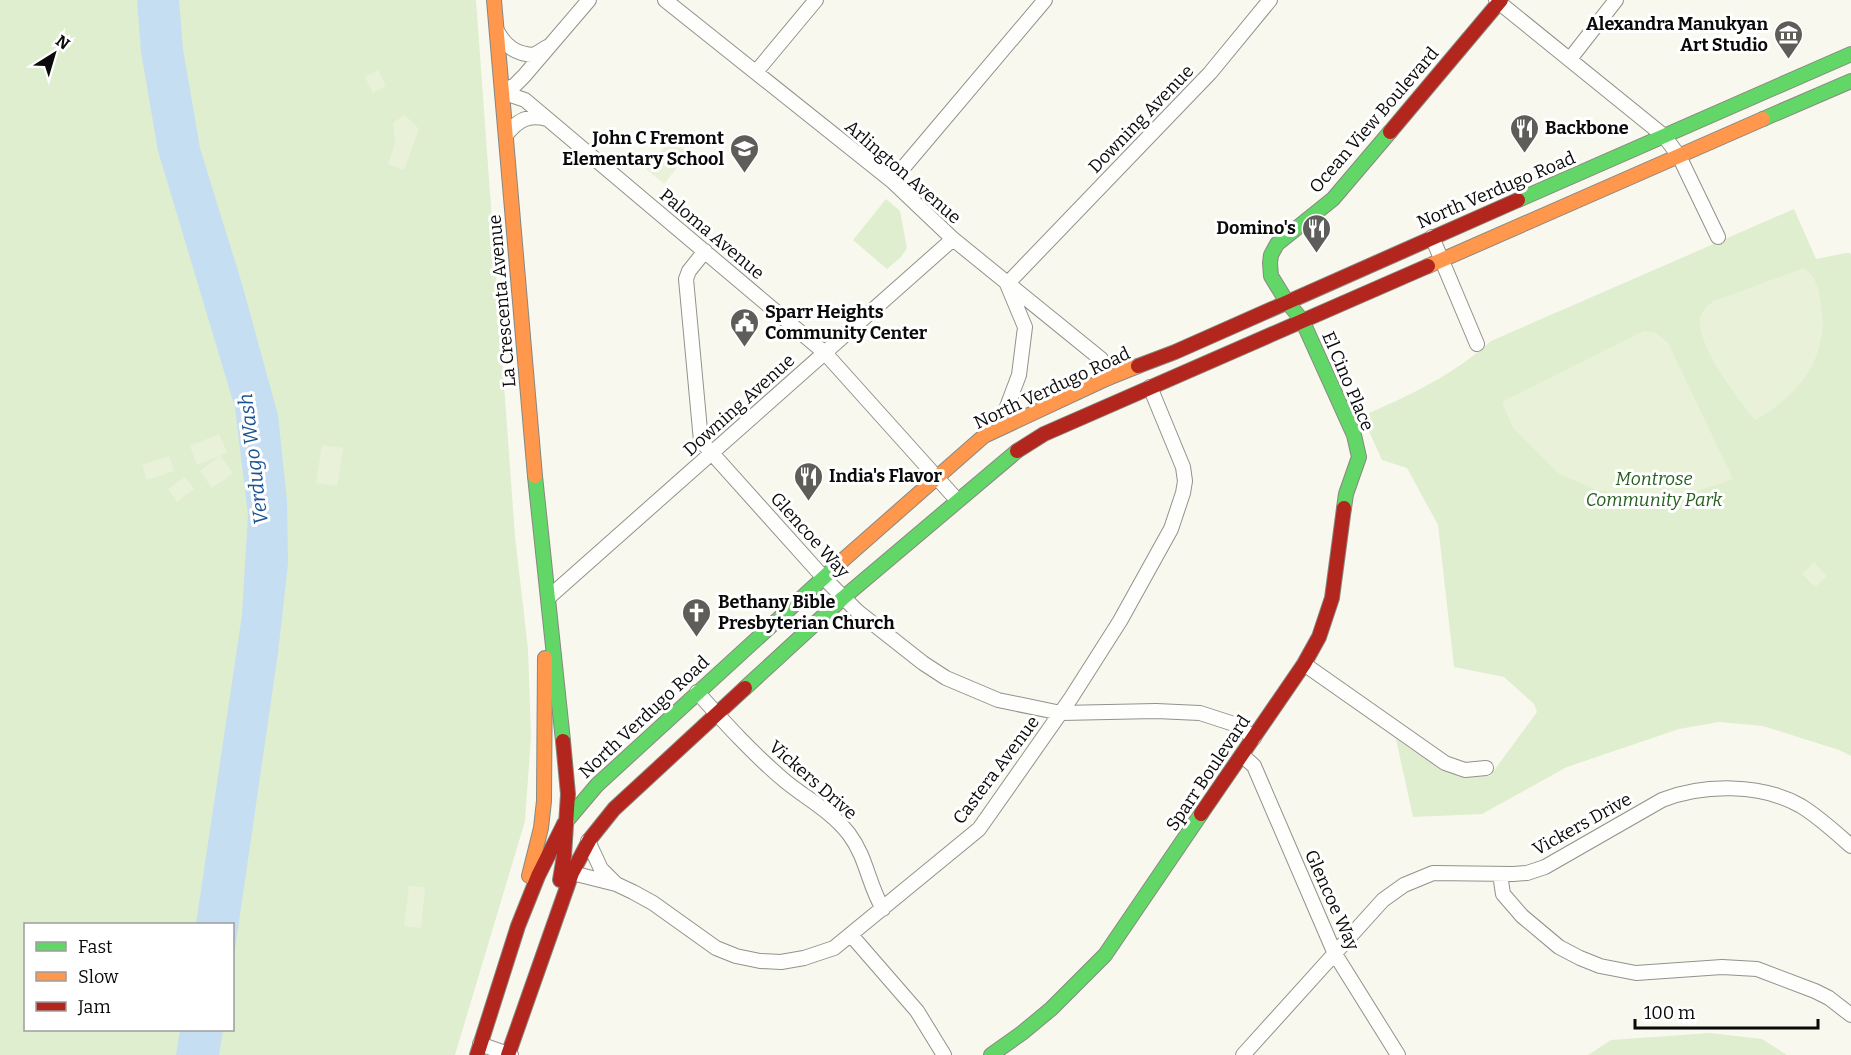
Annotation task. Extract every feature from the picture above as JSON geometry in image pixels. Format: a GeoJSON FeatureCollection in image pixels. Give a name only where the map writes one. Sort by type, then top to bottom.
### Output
{"type":"FeatureCollection","features":[{"type":"Feature","properties":{"kind":"main road","name":"La Crescenta Avenue"},"geometry":{"type":"LineString","coordinates":[[494,0],[568,794],[564,856],[549,942]]}},
{"type":"Feature","properties":{"kind":"main road","name":"Ocean View Boulevard"},"geometry":{"type":"LineString","coordinates":[[1302,320],[1287,302],[1271,276],[1271,255],[1277,244],[1333,199],[1499,1]]}},
{"type":"Feature","properties":{"kind":"main road","name":"North Verdugo Road"},"geometry":{"type":"LineString","coordinates":[[478,1049],[518,926],[538,876],[566,819],[583,798],[823,577],[984,436],[1108,378],[1175,352],[1851,54]]}},
{"type":"Feature","properties":{"kind":"main road"},"geometry":{"type":"LineString","coordinates":[[509,1055],[579,855],[614,809],[843,598],[1017,451],[1044,434],[1851,81]]}},
{"type":"Feature","properties":{"kind":"main road","name":"El Cino Place"},"geometry":{"type":"LineString","coordinates":[[1302,320],[1354,435],[1359,457]]}},
{"type":"Feature","properties":{"kind":"main road","name":"Sparr Boulevard"},"geometry":{"type":"LineString","coordinates":[[991,1055],[1016,1038],[1066,995],[1105,955],[1304,664],[1319,637],[1332,598],[1346,494],[1359,457]]}},
{"type":"Feature","properties":{"kind":"main road","name":"La Crescenta Avenue"},"geometry":{"type":"LineString","coordinates":[[518,926],[542,821],[546,743],[543,691],[548,598]]}},
{"type":"Feature","properties":{"kind":"street"},"geometry":{"type":"LineString","coordinates":[[502,92],[519,81],[588,0]]}},
{"type":"Feature","properties":{"kind":"street","name":"Arlington Avenue"},"geometry":{"type":"LineString","coordinates":[[664,0],[892,182],[953,239],[1101,359],[1108,378]]}},
{"type":"Feature","properties":{"kind":"street"},"geometry":{"type":"LineString","coordinates":[[756,72],[816,0]]}},
{"type":"Feature","properties":{"kind":"street"},"geometry":{"type":"LineString","coordinates":[[892,182],[1045,0]]}},
{"type":"Feature","properties":{"kind":"street","name":"Downing Avenue"},"geometry":{"type":"LineString","coordinates":[[1007,284],[1210,73],[1270,0]]}},
{"type":"Feature","properties":{"kind":"street"},"geometry":{"type":"LineString","coordinates":[[1570,59],[1616,0]]}},
{"type":"Feature","properties":{"kind":"street"},"geometry":{"type":"LineString","coordinates":[[1499,1],[1664,136],[1679,156],[1718,237]]}},
{"type":"Feature","properties":{"kind":"street"},"geometry":{"type":"LineString","coordinates":[[497,30],[506,45],[525,54],[534,55],[552,45]]}},
{"type":"Feature","properties":{"kind":"street","name":"Paloma Avenue"},"geometry":{"type":"LineString","coordinates":[[502,92],[525,100],[825,353],[957,500]]}},
{"type":"Feature","properties":{"kind":"street"},"geometry":{"type":"LineString","coordinates":[[506,135],[527,117],[547,119]]}},
{"type":"Feature","properties":{"kind":"street"},"geometry":{"type":"LineString","coordinates":[[1432,237],[1477,344]]}},
{"type":"Feature","properties":{"kind":"street","name":"Downing Avenue"},"geometry":{"type":"LineString","coordinates":[[548,598],[953,239]]}},
{"type":"Feature","properties":{"kind":"street","name":"Glencoe Way"},"geometry":{"type":"LineString","coordinates":[[705,251],[689,271],[687,288],[700,438],[843,598],[923,663],[946,678],[998,700],[1061,713],[1156,711],[1200,713],[1237,725],[1254,738]]}},
{"type":"Feature","properties":{"kind":"street"},"geometry":{"type":"LineString","coordinates":[[999,428],[1019,375],[1025,327],[1007,284]]}},
{"type":"Feature","properties":{"kind":"street","name":"Castera Avenue"},"geometry":{"type":"LineString","coordinates":[[572,873],[616,884],[653,903],[716,948],[736,956],[760,961],[782,962],[804,958],[834,948],[979,829],[1061,713],[1120,621],[1171,529],[1185,481],[1183,467],[1150,387]]}},
{"type":"Feature","properties":{"kind":"street"},"geometry":{"type":"LineString","coordinates":[[1304,664],[1445,763],[1465,770],[1486,768]]}},
{"type":"Feature","properties":{"kind":"street","name":"Vickers Drive"},"geometry":{"type":"LineString","coordinates":[[697,692],[786,782],[832,815],[849,835],[865,861],[875,896],[883,909]]}},
{"type":"Feature","properties":{"kind":"street","name":"Glencoe Way"},"geometry":{"type":"LineString","coordinates":[[1242,755],[1254,766],[1335,954],[1398,1055]]}},
{"type":"Feature","properties":{"kind":"street","name":"Vickers Drive"},"geometry":{"type":"LineString","coordinates":[[1243,1055],[1383,900],[1404,885],[1433,873],[1527,873],[1545,867],[1662,800],[1679,794],[1714,789],[1755,791],[1792,802],[1818,818],[1851,846]]}},
{"type":"Feature","properties":{"kind":"street","name":"Castera Avenue"},"geometry":{"type":"LineString","coordinates":[[588,841],[601,869],[616,884]]}},
{"type":"Feature","properties":{"kind":"street"},"geometry":{"type":"LineString","coordinates":[[1500,874],[1503,894],[1539,932],[1559,947],[1600,966],[1636,973],[1722,967],[1757,969],[1809,987],[1849,1010]]}},
{"type":"Feature","properties":{"kind":"street"},"geometry":{"type":"LineString","coordinates":[[851,935],[916,1011],[944,1055]]}},
{"type":"Feature","properties":{"kind":"street"},"geometry":{"type":"LineString","coordinates":[[478,1049],[509,1055]]}},
{"type":"Feature","properties":{"kind":"green space"},"geometry":{"type":"Polygon","coordinates":[[[0,0],[476,0],[515,536],[528,649],[531,737],[525,821],[455,1055],[0,1055],[0,0]]]}},
{"type":"Feature","properties":{"kind":"green space"},"geometry":{"type":"Polygon","coordinates":[[[378,70],[386,86],[373,93],[365,77],[378,70]]]}},
{"type":"Feature","properties":{"kind":"green space"},"geometry":{"type":"Polygon","coordinates":[[[405,115],[419,129],[404,170],[388,164],[395,144],[393,123],[405,115]]]}},
{"type":"Feature","properties":{"kind":"green space"},"geometry":{"type":"Polygon","coordinates":[[[671,139],[689,153],[664,184],[646,169],[671,139]]]}},
{"type":"Feature","properties":{"kind":"green space"},"geometry":{"type":"Polygon","coordinates":[[[886,199],[900,211],[907,248],[901,257],[887,269],[853,240],[886,199]]]}},
{"type":"Feature","properties":{"kind":"green space","name":"Montrose Community Park"},"geometry":{"type":"Polygon","coordinates":[[[1794,209],[1816,259],[1846,253],[1851,255],[1851,756],[1839,750],[1763,726],[1719,722],[1679,729],[1567,767],[1482,814],[1413,817],[1396,739],[1439,767],[1462,774],[1490,776],[1537,712],[1534,704],[1504,677],[1454,667],[1438,525],[1407,468],[1382,460],[1362,416],[1430,384],[1491,341],[1794,209]]]}},
{"type":"Feature","properties":{"kind":"green space"},"geometry":{"type":"Polygon","coordinates":[[[1804,268],[1814,279],[1821,304],[1823,323],[1816,358],[1798,387],[1771,410],[1755,420],[1711,357],[1701,329],[1700,318],[1705,308],[1714,301],[1804,268]]]}},
{"type":"Feature","properties":{"kind":"green space"},"geometry":{"type":"Polygon","coordinates":[[[1644,331],[1656,333],[1668,343],[1733,479],[1671,500],[1641,498],[1596,490],[1558,473],[1513,428],[1502,402],[1644,331]]]}},
{"type":"Feature","properties":{"kind":"green space"},"geometry":{"type":"Polygon","coordinates":[[[219,434],[227,452],[197,465],[190,446],[219,434]]]}},
{"type":"Feature","properties":{"kind":"green space"},"geometry":{"type":"Polygon","coordinates":[[[322,445],[343,448],[337,486],[316,483],[322,445]]]}},
{"type":"Feature","properties":{"kind":"green space"},"geometry":{"type":"Polygon","coordinates":[[[169,456],[174,471],[147,480],[142,465],[169,456]]]}},
{"type":"Feature","properties":{"kind":"green space"},"geometry":{"type":"Polygon","coordinates":[[[220,456],[233,473],[212,488],[200,471],[220,456]]]}},
{"type":"Feature","properties":{"kind":"green space"},"geometry":{"type":"Polygon","coordinates":[[[185,477],[194,489],[177,502],[168,489],[185,477]]]}},
{"type":"Feature","properties":{"kind":"green space"},"geometry":{"type":"Polygon","coordinates":[[[1814,562],[1827,576],[1815,587],[1802,574],[1814,562]]]}},
{"type":"Feature","properties":{"kind":"green space"},"geometry":{"type":"Polygon","coordinates":[[[409,886],[425,887],[421,928],[404,926],[409,886]]]}},
{"type":"Feature","properties":{"kind":"green space"},"geometry":{"type":"Polygon","coordinates":[[[1710,1033],[1762,1039],[1787,1055],[1588,1055],[1611,1040],[1710,1033]]]}},
{"type":"Feature","properties":{"kind":"water","name":"Verdugo Wash"},"geometry":{"type":"Polygon","coordinates":[[[137,0],[179,0],[183,49],[200,148],[242,284],[278,415],[287,501],[288,563],[278,653],[234,956],[234,923],[196,923],[242,615],[248,515],[235,408],[158,151],[141,52],[137,0]]]}},
{"type":"Feature","properties":{"kind":"water"},"geometry":{"type":"Polygon","coordinates":[[[180,1031],[223,1031],[219,1055],[176,1055],[180,1031]]]}},
{"type":"Feature","properties":{"kind":"traffic: fast"},"geometry":{"type":"LineString","coordinates":[[1518,200],[1851,54]]}},
{"type":"Feature","properties":{"kind":"traffic: fast"},"geometry":{"type":"LineString","coordinates":[[1763,119],[1851,81]]}},
{"type":"Feature","properties":{"kind":"traffic: fast"},"geometry":{"type":"LineString","coordinates":[[1344,508],[1346,494],[1359,457],[1354,435],[1302,320],[1287,302],[1271,276],[1270,263],[1271,255],[1277,244],[1333,199],[1390,132]]}},
{"type":"Feature","properties":{"kind":"traffic: fast"},"geometry":{"type":"LineString","coordinates":[[745,688],[843,598],[1017,451]]}},
{"type":"Feature","properties":{"kind":"traffic: fast"},"geometry":{"type":"LineString","coordinates":[[535,476],[563,741]]}},
{"type":"Feature","properties":{"kind":"traffic: fast"},"geometry":{"type":"LineString","coordinates":[[564,824],[597,785],[843,560]]}},
{"type":"Feature","properties":{"kind":"traffic: fast"},"geometry":{"type":"LineString","coordinates":[[991,1055],[1051,1009],[1105,955],[1201,814]]}},
{"type":"Feature","properties":{"kind":"traffic: slow"},"geometry":{"type":"LineString","coordinates":[[494,0],[535,476]]}},
{"type":"Feature","properties":{"kind":"traffic: slow"},"geometry":{"type":"LineString","coordinates":[[1428,266],[1763,119]]}},
{"type":"Feature","properties":{"kind":"traffic: slow"},"geometry":{"type":"LineString","coordinates":[[843,560],[984,436],[1138,366]]}},
{"type":"Feature","properties":{"kind":"traffic: slow"},"geometry":{"type":"LineString","coordinates":[[529,876],[541,828],[544,801],[545,658]]}},
{"type":"Feature","properties":{"kind":"traffic: jam"},"geometry":{"type":"LineString","coordinates":[[1390,132],[1501,0]]}},
{"type":"Feature","properties":{"kind":"traffic: jam"},"geometry":{"type":"LineString","coordinates":[[1138,366],[1175,352],[1518,200]]}},
{"type":"Feature","properties":{"kind":"traffic: jam"},"geometry":{"type":"LineString","coordinates":[[1017,451],[1044,434],[1428,266]]}},
{"type":"Feature","properties":{"kind":"traffic: jam"},"geometry":{"type":"LineString","coordinates":[[1201,814],[1304,664],[1319,637],[1332,598],[1344,508]]}},
{"type":"Feature","properties":{"kind":"traffic: jam"},"geometry":{"type":"LineString","coordinates":[[508,1055],[572,873],[590,839],[614,809],[745,688]]}},
{"type":"Feature","properties":{"kind":"traffic: jam"},"geometry":{"type":"LineString","coordinates":[[560,880],[568,794],[563,741]]}},
{"type":"Feature","properties":{"kind":"traffic: jam"},"geometry":{"type":"LineString","coordinates":[[477,1055],[518,926],[538,876],[564,824]]}},
{"type":"Feature","properties":{"kind":"place","name":"Alexandra Manukyan Art Studio"},"geometry":{"type":"Point","coordinates":[1789,60]}},
{"type":"Feature","properties":{"kind":"place","name":"Backbone"},"geometry":{"type":"Point","coordinates":[1524,154]}},
{"type":"Feature","properties":{"kind":"place","name":"John C Fremont Elementary School"},"geometry":{"type":"Point","coordinates":[745,174]}},
{"type":"Feature","properties":{"kind":"place","name":"Domino's"},"geometry":{"type":"Point","coordinates":[1317,254]}},
{"type":"Feature","properties":{"kind":"place","name":"Sparr Heights Community Center"},"geometry":{"type":"Point","coordinates":[744,348]}},
{"type":"Feature","properties":{"kind":"place","name":"India's Flavor"},"geometry":{"type":"Point","coordinates":[808,502]}},
{"type":"Feature","properties":{"kind":"place","name":"Bethany Bible Presbyterian Church"},"geometry":{"type":"Point","coordinates":[697,638]}}]}
